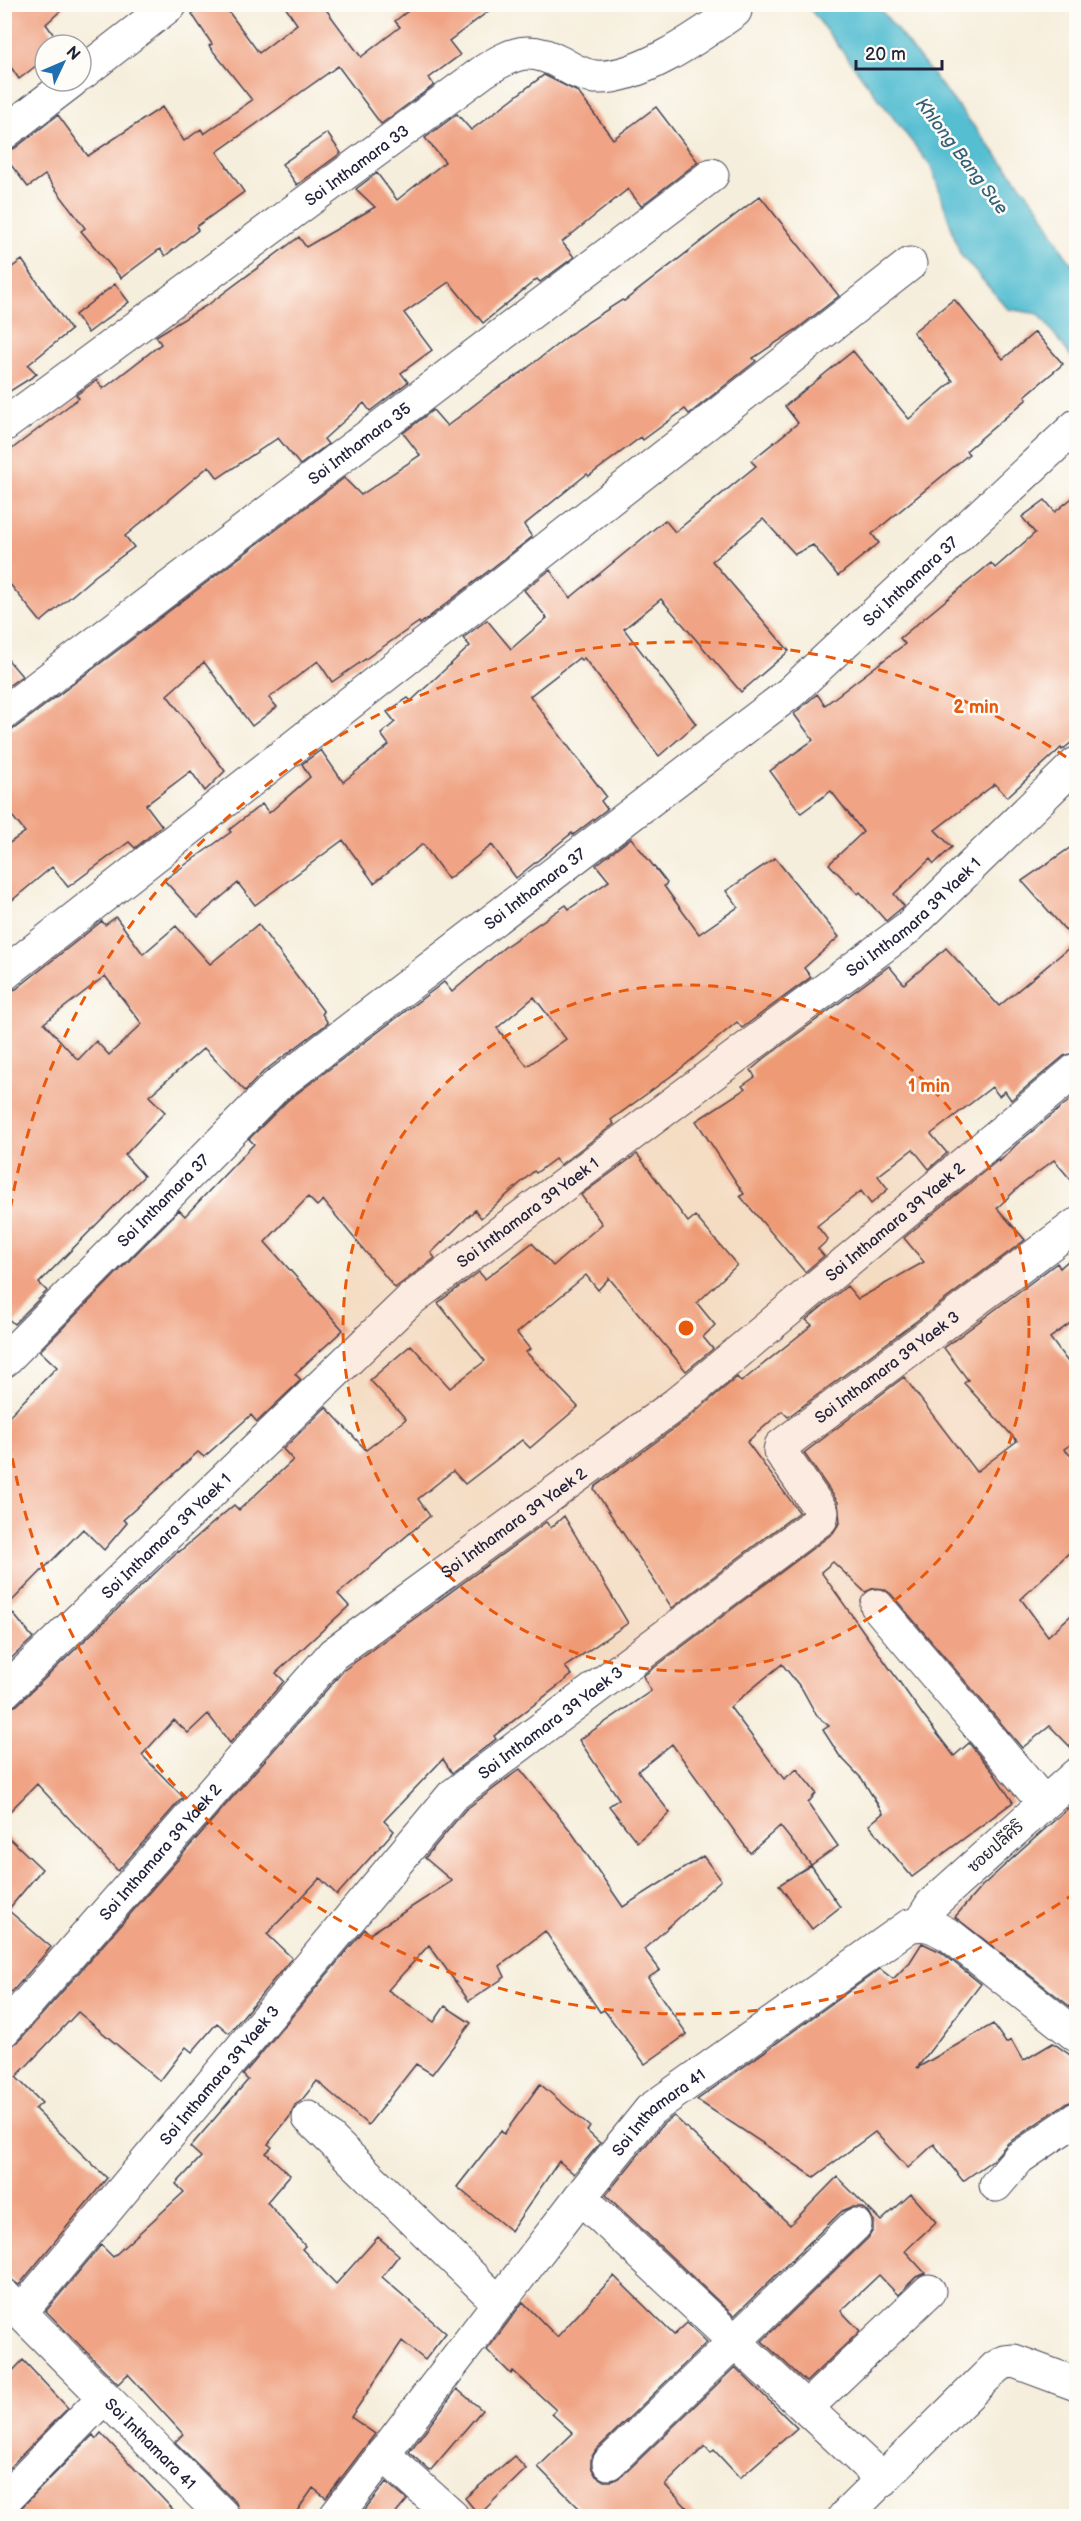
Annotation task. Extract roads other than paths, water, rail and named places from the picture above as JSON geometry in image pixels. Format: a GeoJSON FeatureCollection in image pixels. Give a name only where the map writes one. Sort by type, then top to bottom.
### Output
{"type":"FeatureCollection","features":[{"type":"Feature","properties":{"kind":"street"},"geometry":{"type":"LineString","coordinates":[[93,65],[171,4]]}},
{"type":"Feature","properties":{"kind":"street","name":"Soi Inthamara 33"},"geometry":{"type":"LineString","coordinates":[[4,425],[484,71],[508,56],[529,52],[551,58],[573,70],[594,77],[618,75],[650,64],[698,37],[735,10]]}},
{"type":"Feature","properties":{"kind":"street"},"geometry":{"type":"LineString","coordinates":[[4,133],[56,93]]}},
{"type":"Feature","properties":{"kind":"street","name":"Soi Inthamara 35"},"geometry":{"type":"LineString","coordinates":[[4,712],[712,175]]}},
{"type":"Feature","properties":{"kind":"street"},"geometry":{"type":"LineString","coordinates":[[4,974],[910,264]]}},
{"type":"Feature","properties":{"kind":"street","name":"Soi Inthamara 37"},"geometry":{"type":"LineString","coordinates":[[4,1361],[275,1087],[790,693],[1077,426]]}},
{"type":"Feature","properties":{"kind":"street","name":"Soi Inthamara 39 Yaek 1"},"geometry":{"type":"LineString","coordinates":[[4,1692],[410,1300],[909,927],[1077,764]]}},
{"type":"Feature","properties":{"kind":"street","name":"Soi Inthamara 39 Yaek 2"},"geometry":{"type":"LineString","coordinates":[[4,2030],[333,1654],[676,1404],[1077,1070]]}},
{"type":"Feature","properties":{"kind":"street","name":"Soi Inthamara 39 Yaek 3"},"geometry":{"type":"LineString","coordinates":[[13,2304],[452,1796],[821,1519],[822,1512],[780,1452],[781,1446],[1077,1225]]}},
{"type":"Feature","properties":{"kind":"street"},"geometry":{"type":"LineString","coordinates":[[876,1606],[1044,1803]]}},
{"type":"Feature","properties":{"kind":"street","name":"ซอยปลีศิริ"},"geometry":{"type":"LineString","coordinates":[[920,1923],[932,1904],[1077,1775]]}},
{"type":"Feature","properties":{"kind":"street"},"geometry":{"type":"LineString","coordinates":[[920,1923],[931,1925],[952,1937],[1077,2035]]}},
{"type":"Feature","properties":{"kind":"street","name":"Soi Inthamara 41"},"geometry":{"type":"LineString","coordinates":[[336,2517],[580,2197],[650,2110],[909,1926],[920,1923]]}},
{"type":"Feature","properties":{"kind":"street"},"geometry":{"type":"LineString","coordinates":[[309,2118],[499,2303]]}},
{"type":"Feature","properties":{"kind":"street"},"geometry":{"type":"LineString","coordinates":[[996,2185],[1019,2158],[1077,2119]]}},
{"type":"Feature","properties":{"kind":"street"},"geometry":{"type":"LineString","coordinates":[[580,2197],[883,2480]]}},
{"type":"Feature","properties":{"kind":"street"},"geometry":{"type":"LineString","coordinates":[[609,2463],[855,2225]]}},
{"type":"Feature","properties":{"kind":"street"},"geometry":{"type":"LineString","coordinates":[[806,2408],[929,2290]]}},
{"type":"Feature","properties":{"kind":"street"},"geometry":{"type":"LineString","coordinates":[[13,2304],[104,2397]]}},
{"type":"Feature","properties":{"kind":"street"},"geometry":{"type":"LineString","coordinates":[[845,2517],[996,2367],[1005,2362],[1014,2361],[1077,2384]]}},
{"type":"Feature","properties":{"kind":"street","name":"Soi Inthamara 41"},"geometry":{"type":"LineString","coordinates":[[4,2500],[104,2397],[223,2517]]}},
{"type":"Feature","properties":{"kind":"street"},"geometry":{"type":"LineString","coordinates":[[384,2454],[452,2517]]}},
{"type":"Feature","properties":{"kind":"water","name":"Khlong Bang Sue"},"geometry":{"type":"Polygon","coordinates":[[[807,5],[877,5],[1039,208],[1065,255],[1076,268],[1076,363],[1039,314],[1008,309],[960,254],[932,168],[807,5]]]}}]}
